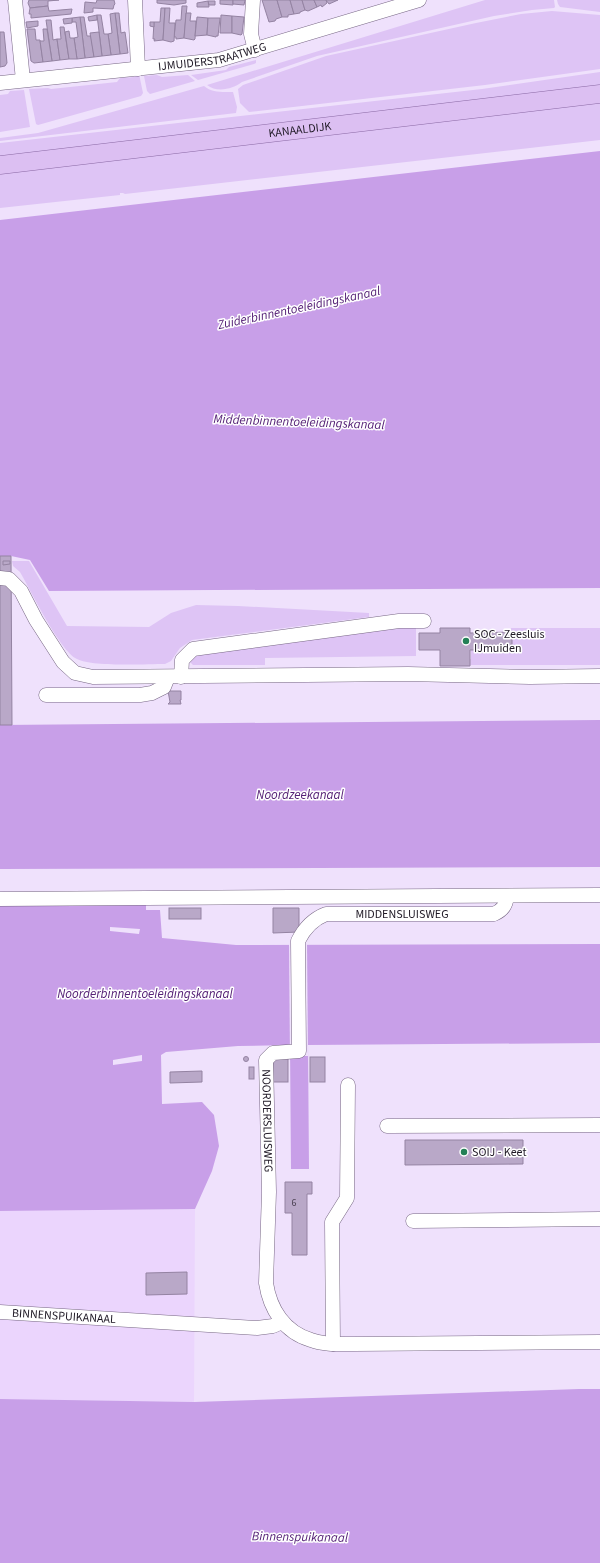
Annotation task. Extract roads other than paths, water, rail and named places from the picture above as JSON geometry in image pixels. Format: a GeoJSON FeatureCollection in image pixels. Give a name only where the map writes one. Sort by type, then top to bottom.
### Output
{"type":"FeatureCollection","features":[{"type":"Feature","properties":{"kind":"main road","name":"KANAALDIJK"},"geometry":{"type":"LineString","coordinates":[[0,165],[600,94]]}},
{"type":"Feature","properties":{"kind":"street"},"geometry":{"type":"LineString","coordinates":[[15,0],[23,80]]}},
{"type":"Feature","properties":{"kind":"street"},"geometry":{"type":"LineString","coordinates":[[135,0],[138,69]]}},
{"type":"Feature","properties":{"kind":"street"},"geometry":{"type":"LineString","coordinates":[[253,0],[251,34],[255,50]]}},
{"type":"Feature","properties":{"kind":"street","name":"IJMUIDERSTRAATWEG"},"geometry":{"type":"LineString","coordinates":[[0,83],[218,60],[419,0]]}},
{"type":"Feature","properties":{"kind":"street"},"geometry":{"type":"LineString","coordinates":[[1,578],[9,579],[21,591],[36,620],[63,662],[75,673],[93,677],[393,674],[530,677],[600,676]]}},
{"type":"Feature","properties":{"kind":"street"},"geometry":{"type":"LineString","coordinates":[[46,695],[140,695],[152,693],[164,687],[174,677],[182,660],[193,649],[399,621],[424,622]]}},
{"type":"Feature","properties":{"kind":"street","name":"MIDDENSLUISWEG"},"geometry":{"type":"LineString","coordinates":[[298,942],[308,926],[318,917],[326,914],[494,914],[504,907],[507,896]]}},
{"type":"Feature","properties":{"kind":"street"},"geometry":{"type":"LineString","coordinates":[[0,899],[600,896]]}},
{"type":"Feature","properties":{"kind":"street","name":"NOORDERSLUISWEG"},"geometry":{"type":"LineString","coordinates":[[282,1322],[271,1303],[266,1283],[268,1192],[266,1060],[273,1053],[299,1051],[298,942]]}},
{"type":"Feature","properties":{"kind":"street"},"geometry":{"type":"LineString","coordinates":[[333,1344],[332,1222],[347,1198],[348,1085]]}},
{"type":"Feature","properties":{"kind":"street"},"geometry":{"type":"LineString","coordinates":[[387,1126],[600,1125]]}},
{"type":"Feature","properties":{"kind":"street"},"geometry":{"type":"LineString","coordinates":[[413,1221],[600,1219]]}},
{"type":"Feature","properties":{"kind":"street","name":"BINNENSPUIKANAAL"},"geometry":{"type":"LineString","coordinates":[[0,1312],[257,1328],[273,1326],[282,1322]]}},
{"type":"Feature","properties":{"kind":"street"},"geometry":{"type":"LineString","coordinates":[[282,1322],[295,1333],[310,1340],[333,1344],[600,1342]]}},
{"type":"Feature","properties":{"kind":"water"},"geometry":{"type":"Polygon","coordinates":[[[600,151],[600,588],[49,591],[30,560],[11,556],[0,556],[0,220],[600,151]]]}},
{"type":"Feature","properties":{"kind":"water","name":"Noordzeekanaal"},"geometry":{"type":"Polygon","coordinates":[[[600,720],[600,867],[0,869],[0,725],[600,720]]]}},
{"type":"Feature","properties":{"kind":"water","name":"Noorderbinnentoeleidingskanaal"},"geometry":{"type":"Polygon","coordinates":[[[146,902],[146,910],[160,910],[162,938],[236,945],[600,944],[600,1043],[308,1045],[309,1169],[291,1169],[290,1045],[238,1046],[166,1052],[161,1055],[162,1104],[202,1102],[214,1115],[219,1146],[212,1171],[195,1209],[0,1211],[0,904],[146,902]],[[110,927],[110,931],[139,934],[140,929],[110,927]],[[142,1055],[113,1060],[113,1065],[142,1061],[142,1055]]]}},
{"type":"Feature","properties":{"kind":"water","name":"Binnenspuikanaal"},"geometry":{"type":"Polygon","coordinates":[[[600,1389],[600,1563],[0,1563],[0,1399],[194,1402],[600,1389]]]}},
{"type":"Feature","properties":{"kind":"place","name":"SOC - Zeesluis IJmuiden"},"geometry":{"type":"Point","coordinates":[466,641]}},
{"type":"Feature","properties":{"kind":"place","name":"SOIJ - Keet"},"geometry":{"type":"Point","coordinates":[464,1152]}},
{"type":"Feature","properties":{"kind":"water label","name":"Zuiderbinnentoeleidingskanaal"},"geometry":{"type":"Point","coordinates":[299,308]}},
{"type":"Feature","properties":{"kind":"water label","name":"Middenbinnentoeleidingskanaal"},"geometry":{"type":"Point","coordinates":[299,422]}}]}
